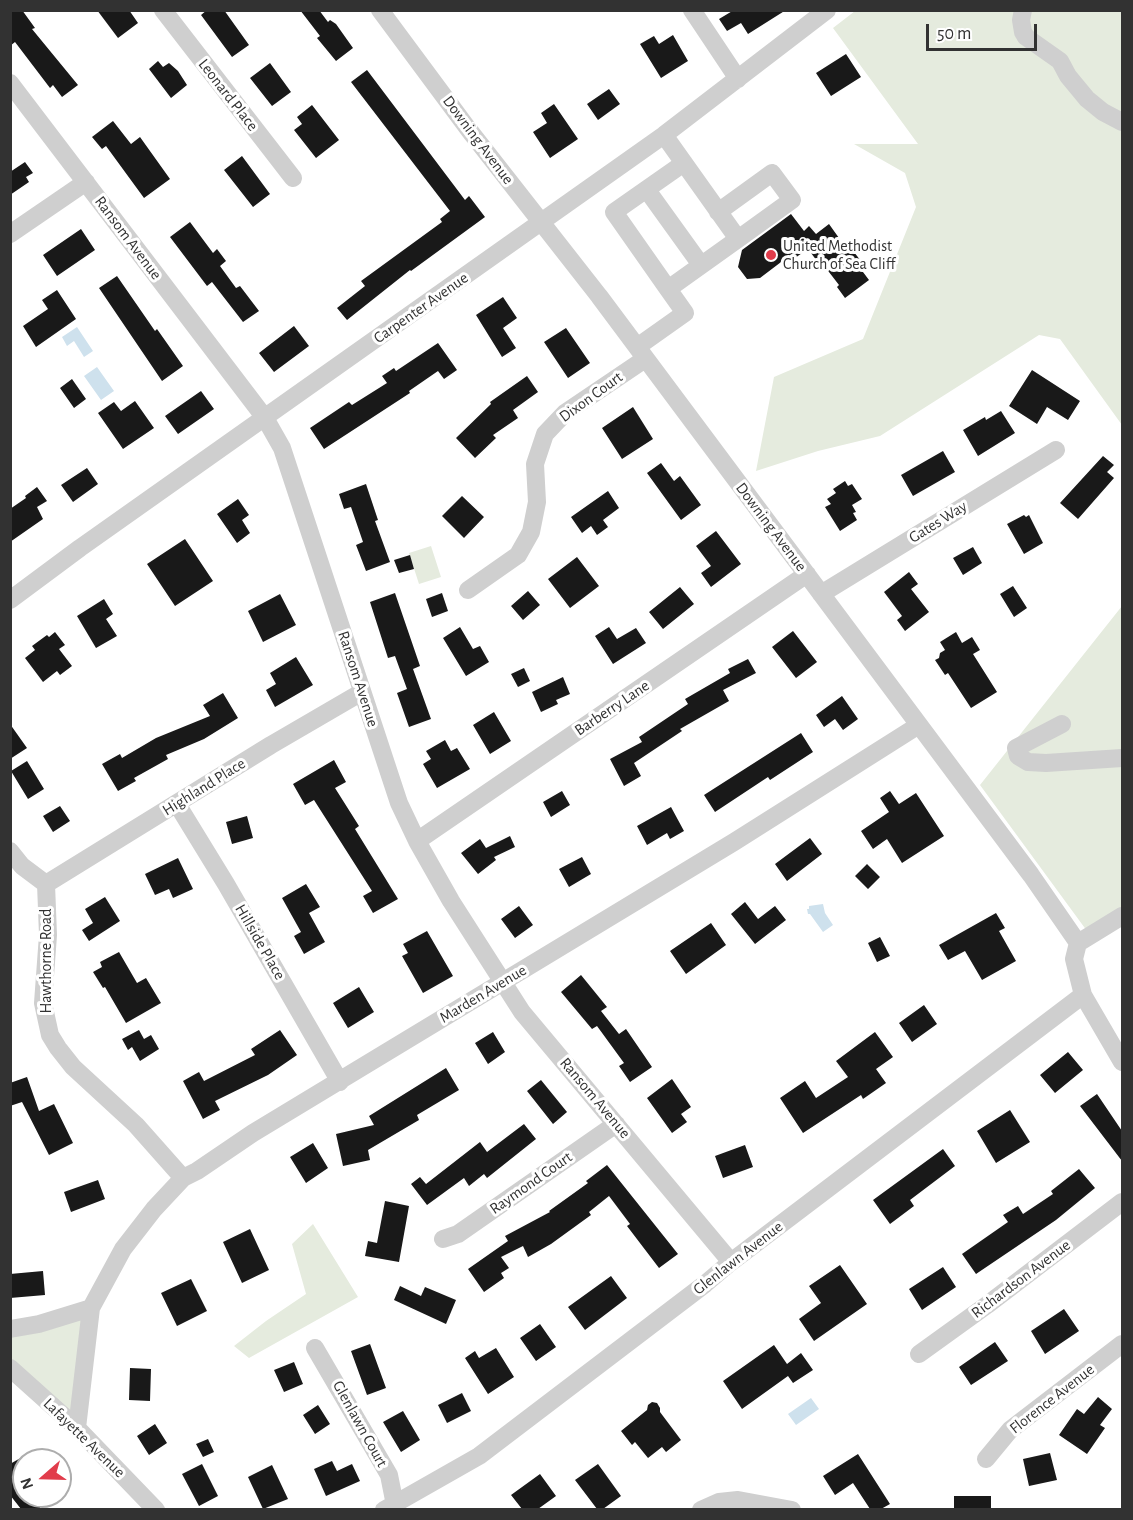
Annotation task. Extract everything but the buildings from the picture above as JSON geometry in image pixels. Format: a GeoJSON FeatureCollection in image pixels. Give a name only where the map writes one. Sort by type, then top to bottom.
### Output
{"type":"FeatureCollection","features":[{"type":"Feature","properties":{"kind":"street","name":"Leonard Place"},"geometry":{"type":"LineString","coordinates":[[163,10],[293,178]]}},
{"type":"Feature","properties":{"kind":"street","name":"Downing Avenue"},"geometry":{"type":"LineString","coordinates":[[380,10],[599,296],[807,574],[1031,875],[1078,943]]}},
{"type":"Feature","properties":{"kind":"street"},"geometry":{"type":"LineString","coordinates":[[692,10],[738,79]]}},
{"type":"Feature","properties":{"kind":"street","name":"Carpenter Avenue"},"geometry":{"type":"LineString","coordinates":[[10,600],[80,548],[664,135],[827,10]]}},
{"type":"Feature","properties":{"kind":"street"},"geometry":{"type":"LineString","coordinates":[[1023,10],[1021,20],[1026,37],[1060,61],[1068,76],[1087,99],[1122,122]]}},
{"type":"Feature","properties":{"kind":"street","name":"Ransom Avenue"},"geometry":{"type":"LineString","coordinates":[[10,83],[265,418],[282,448],[399,803],[417,841],[457,910],[522,1012],[731,1262]]}},
{"type":"Feature","properties":{"kind":"street"},"geometry":{"type":"LineString","coordinates":[[664,135],[738,239]]}},
{"type":"Feature","properties":{"kind":"street"},"geometry":{"type":"LineString","coordinates":[[684,163],[614,212],[668,289],[792,200],[772,173],[718,212]]}},
{"type":"Feature","properties":{"kind":"street"},"geometry":{"type":"LineString","coordinates":[[10,234],[86,182]]}},
{"type":"Feature","properties":{"kind":"street"},"geometry":{"type":"LineString","coordinates":[[647,190],[701,265]]}},
{"type":"Feature","properties":{"kind":"street","name":"Dixon Court"},"geometry":{"type":"LineString","coordinates":[[468,590],[518,555],[531,532],[537,502],[535,464],[545,434],[565,413],[641,353],[685,313],[668,289]]}},
{"type":"Feature","properties":{"kind":"street","name":"Gates Way"},"geometry":{"type":"LineString","coordinates":[[821,594],[1056,450]]}},
{"type":"Feature","properties":{"kind":"street","name":"Barberry Lane"},"geometry":{"type":"LineString","coordinates":[[417,841],[807,574]]}},
{"type":"Feature","properties":{"kind":"street","name":"Highland Place"},"geometry":{"type":"LineString","coordinates":[[46,884],[271,745],[362,692]]}},
{"type":"Feature","properties":{"kind":"street"},"geometry":{"type":"LineString","coordinates":[[1062,724],[1016,748],[1018,756],[1028,762],[1046,763],[1122,758]]}},
{"type":"Feature","properties":{"kind":"street","name":"Marden Avenue"},"geometry":{"type":"LineString","coordinates":[[77,1428],[91,1308],[123,1249],[154,1209],[183,1178],[198,1171],[253,1133],[734,842],[919,725]]}},
{"type":"Feature","properties":{"kind":"street","name":"Hillside Place"},"geometry":{"type":"LineString","coordinates":[[177,804],[226,884],[340,1082]]}},
{"type":"Feature","properties":{"kind":"street","name":"Hawthorne Road"},"geometry":{"type":"LineString","coordinates":[[10,850],[22,866],[46,884],[48,935],[43,1003],[50,1035],[73,1067],[136,1125],[183,1178]]}},
{"type":"Feature","properties":{"kind":"street"},"geometry":{"type":"LineString","coordinates":[[1122,916],[1078,943],[1074,959],[1083,995],[1122,1062]]}},
{"type":"Feature","properties":{"kind":"street","name":"Glenlawn Avenue"},"geometry":{"type":"LineString","coordinates":[[392,1507],[478,1456],[1083,995]]}},
{"type":"Feature","properties":{"kind":"street","name":"Raymond Court"},"geometry":{"type":"LineString","coordinates":[[443,1239],[458,1234],[616,1124]]}},
{"type":"Feature","properties":{"kind":"street","name":"Richardson Avenue"},"geometry":{"type":"LineString","coordinates":[[919,1354],[1122,1202]]}},
{"type":"Feature","properties":{"kind":"street"},"geometry":{"type":"LineString","coordinates":[[10,1329],[39,1324],[91,1308]]}},
{"type":"Feature","properties":{"kind":"street","name":"Florence Avenue"},"geometry":{"type":"LineString","coordinates":[[986,1459],[1010,1430],[1122,1344]]}},
{"type":"Feature","properties":{"kind":"street","name":"Glenlawn Court"},"geometry":{"type":"LineString","coordinates":[[315,1348],[389,1475],[392,1507]]}},
{"type":"Feature","properties":{"kind":"street","name":"Lafayette Avenue"},"geometry":{"type":"LineString","coordinates":[[10,1368],[77,1428],[156,1509]]}},
{"type":"Feature","properties":{"kind":"street"},"geometry":{"type":"LineString","coordinates":[[701,1509],[719,1502],[738,1500],[792,1509]]}},
{"type":"Feature","properties":{"kind":"shaded area"},"geometry":{"type":"Polygon","coordinates":[[[855,11],[1122,11],[1122,425],[1060,339],[1039,335],[880,436],[818,451],[756,471],[774,377],[863,339],[916,207],[905,173],[854,144],[918,144],[833,28],[855,11]]]}},
{"type":"Feature","properties":{"kind":"shaded area"},"geometry":{"type":"Polygon","coordinates":[[[431,546],[441,577],[419,584],[409,553],[431,546]]]}},
{"type":"Feature","properties":{"kind":"shaded area"},"geometry":{"type":"Polygon","coordinates":[[[1122,606],[1122,909],[1087,931],[980,785],[1122,606]]]}},
{"type":"Feature","properties":{"kind":"shaded area"},"geometry":{"type":"Polygon","coordinates":[[[313,1224],[358,1297],[249,1358],[234,1346],[306,1294],[292,1244],[313,1224]]]}},
{"type":"Feature","properties":{"kind":"shaded area"},"geometry":{"type":"Polygon","coordinates":[[[91,1308],[77,1428],[11,1368],[11,1329],[91,1308]]]}},
{"type":"Feature","properties":{"kind":"water"},"geometry":{"type":"Polygon","coordinates":[[[77,327],[93,351],[84,357],[74,341],[67,346],[62,337],[77,327]]]}},
{"type":"Feature","properties":{"kind":"water"},"geometry":{"type":"Polygon","coordinates":[[[97,367],[114,391],[101,400],[84,376],[97,367]]]}},
{"type":"Feature","properties":{"kind":"water"},"geometry":{"type":"Polygon","coordinates":[[[823,904],[825,913],[833,925],[823,932],[808,914],[807,909],[809,906],[823,904]]]}},
{"type":"Feature","properties":{"kind":"water"},"geometry":{"type":"Polygon","coordinates":[[[811,1398],[819,1409],[796,1425],[788,1414],[811,1398]]]}},
{"type":"Feature","properties":{"kind":"place","name":"United Methodist Church of Sea Cliff"},"geometry":{"type":"Point","coordinates":[771,255]}}]}
